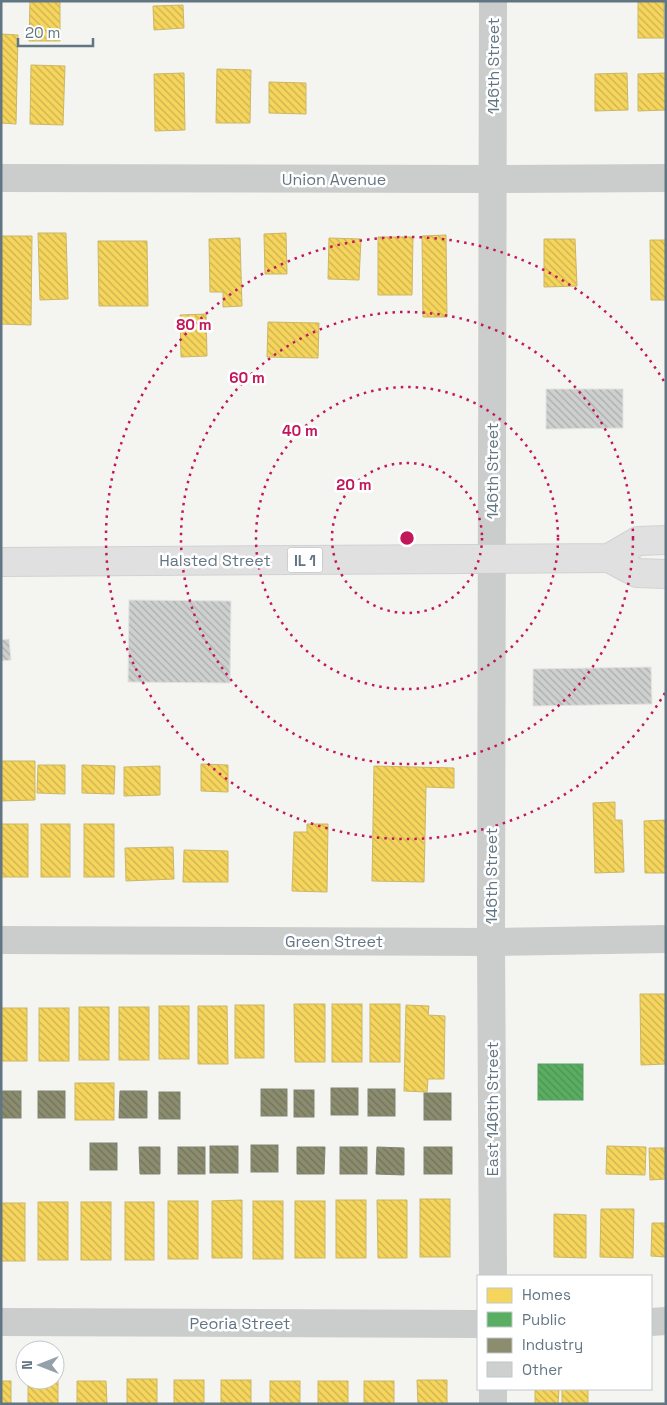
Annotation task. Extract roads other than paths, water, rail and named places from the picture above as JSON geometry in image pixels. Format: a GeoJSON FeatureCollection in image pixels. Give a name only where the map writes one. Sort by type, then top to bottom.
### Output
{"type":"FeatureCollection","features":[{"type":"Feature","properties":{"kind":"main road"},"geometry":{"type":"LineString","coordinates":[[609,558],[638,541],[666,540]]}},
{"type":"Feature","properties":{"kind":"main road","name":"Halsted Street"},"geometry":{"type":"LineString","coordinates":[[1,562],[609,558],[637,573],[666,574]]}},
{"type":"Feature","properties":{"kind":"street","name":"146th Street"},"geometry":{"type":"LineString","coordinates":[[491,942],[493,1]]}},
{"type":"Feature","properties":{"kind":"street","name":"Union Avenue"},"geometry":{"type":"LineString","coordinates":[[1,178],[666,178]]}},
{"type":"Feature","properties":{"kind":"street","name":"Green Street"},"geometry":{"type":"LineString","coordinates":[[1,940],[491,942],[666,939]]}},
{"type":"Feature","properties":{"kind":"street","name":"East 146th Street"},"geometry":{"type":"LineString","coordinates":[[491,942],[493,1275]]}},
{"type":"Feature","properties":{"kind":"street"},"geometry":{"type":"LineString","coordinates":[[652,1322],[666,1321]]}},
{"type":"Feature","properties":{"kind":"street","name":"Peoria Street"},"geometry":{"type":"LineString","coordinates":[[1,1322],[477,1324]]}},
{"type":"Feature","properties":{"kind":"street"},"geometry":{"type":"LineString","coordinates":[[493,1390],[493,1404]]}}]}
